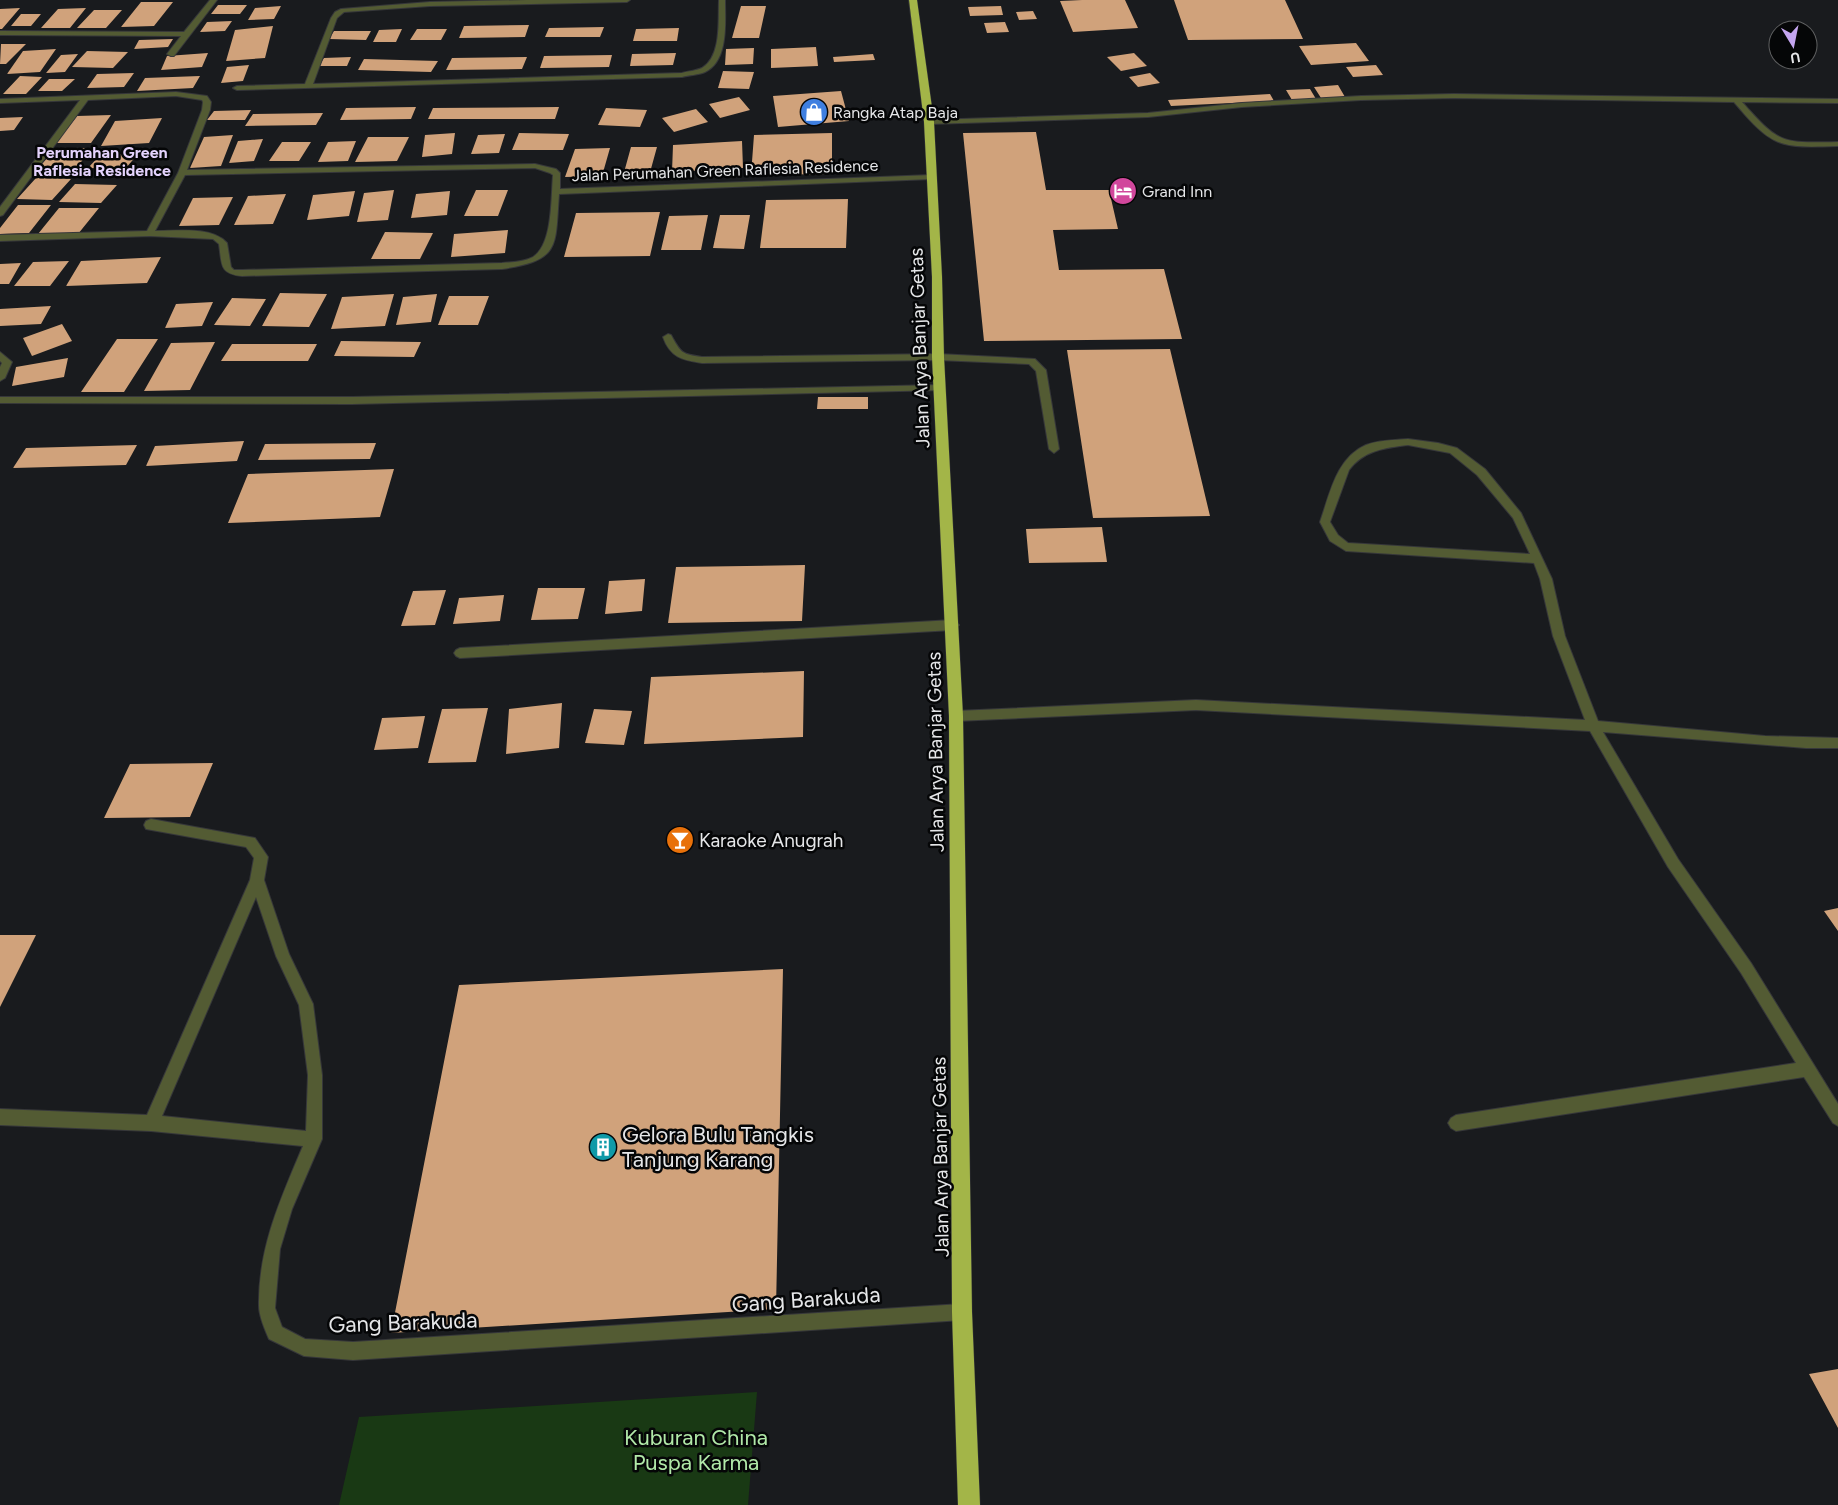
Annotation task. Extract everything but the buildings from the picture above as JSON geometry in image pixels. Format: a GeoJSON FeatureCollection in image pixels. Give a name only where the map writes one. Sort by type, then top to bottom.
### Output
{"type":"FeatureCollection","features":[{"type":"Feature","properties":{"kind":"highway","name":"Jalan Arya Banjar Getas"},"geometry":{"type":"LineString","coordinates":[[913,0],[929,122],[938,357],[953,625],[956,716],[962,1312],[969,1505]]}},
{"type":"Feature","properties":{"kind":"street"},"geometry":{"type":"LineString","coordinates":[[170,54],[214,0]]}},
{"type":"Feature","properties":{"kind":"street"},"geometry":{"type":"LineString","coordinates":[[308,86],[334,18],[337,13],[343,10],[430,4],[627,0]]}},
{"type":"Feature","properties":{"kind":"street"},"geometry":{"type":"LineString","coordinates":[[237,88],[682,75],[705,69],[713,61],[718,51],[722,0]]}},
{"type":"Feature","properties":{"kind":"street"},"geometry":{"type":"LineString","coordinates":[[0,33],[186,34]]}},
{"type":"Feature","properties":{"kind":"street"},"geometry":{"type":"LineString","coordinates":[[0,100],[176,94],[204,98],[207,102],[206,110],[182,173],[150,233]]}},
{"type":"Feature","properties":{"kind":"street"},"geometry":{"type":"LineString","coordinates":[[929,122],[1148,115],[1242,105],[1380,97],[1454,96],[1838,101]]}},
{"type":"Feature","properties":{"kind":"street"},"geometry":{"type":"LineString","coordinates":[[0,213],[84,98]]}},
{"type":"Feature","properties":{"kind":"street"},"geometry":{"type":"LineString","coordinates":[[1737,101],[1769,134],[1777,139],[1789,143],[1838,144]]}},
{"type":"Feature","properties":{"kind":"street"},"geometry":{"type":"LineString","coordinates":[[182,173],[535,166],[553,170],[557,175],[555,192]]}},
{"type":"Feature","properties":{"kind":"street","name":"Jalan Perumahan Green Raflesia Residence"},"geometry":{"type":"LineString","coordinates":[[0,238],[150,233],[201,235],[223,242],[226,268],[231,272],[242,273],[502,266],[531,261],[541,257],[551,240],[555,192],[932,177]]}},
{"type":"Feature","properties":{"kind":"street"},"geometry":{"type":"LineString","coordinates":[[668,337],[672,350],[681,357],[702,360],[938,357],[1032,361],[1041,370],[1054,449]]}},
{"type":"Feature","properties":{"kind":"street"},"geometry":{"type":"LineString","coordinates":[[0,355],[7,362],[0,378]]}},
{"type":"Feature","properties":{"kind":"street"},"geometry":{"type":"LineString","coordinates":[[0,400],[128,402],[498,398],[940,388]]}},
{"type":"Feature","properties":{"kind":"street"},"geometry":{"type":"LineString","coordinates":[[1538,560],[1346,546],[1334,538],[1326,522],[1344,469],[1368,448],[1394,442],[1415,442],[1438,446],[1453,450],[1481,472],[1517,516],[1538,560],[1546,579],[1559,636],[1594,727],[1673,863],[1746,968],[1838,1118]]}},
{"type":"Feature","properties":{"kind":"street"},"geometry":{"type":"LineString","coordinates":[[460,653],[953,625]]}},
{"type":"Feature","properties":{"kind":"street"},"geometry":{"type":"LineString","coordinates":[[956,716],[1196,706],[1510,722],[1552,722],[1760,740],[1816,744],[1838,743]]}},
{"type":"Feature","properties":{"kind":"street"},"geometry":{"type":"LineString","coordinates":[[151,825],[250,842],[261,857],[257,880],[152,1123]]}},
{"type":"Feature","properties":{"kind":"street"},"geometry":{"type":"LineString","coordinates":[[0,1117],[152,1123],[314,1139],[315,1075],[306,1004],[284,956],[257,880]]}},
{"type":"Feature","properties":{"kind":"street"},"geometry":{"type":"LineString","coordinates":[[1456,1123],[1808,1069]]}},
{"type":"Feature","properties":{"kind":"street","name":"Gang Barakuda"},"geometry":{"type":"LineString","coordinates":[[314,1139],[284,1208],[272,1249],[267,1308],[275,1333],[304,1347],[353,1350],[962,1312]]}},
{"type":"Feature","properties":{"kind":"green space","name":"Kuburan China Puspa Karma"},"geometry":{"type":"Polygon","coordinates":[[[757,1392],[748,1505],[339,1505],[359,1417],[757,1392]]]}},
{"type":"Feature","properties":{"kind":"place","name":"Rangka Atap Baja"},"geometry":{"type":"Point","coordinates":[814,112]}},
{"type":"Feature","properties":{"kind":"place","name":"Grand Inn"},"geometry":{"type":"Point","coordinates":[1123,191]}},
{"type":"Feature","properties":{"kind":"place","name":"Karaoke Anugrah"},"geometry":{"type":"Point","coordinates":[680,840]}},
{"type":"Feature","properties":{"kind":"place","name":"Gelora Bulu Tangkis Tanjung Karang"},"geometry":{"type":"Point","coordinates":[603,1147]}},
{"type":"Feature","properties":{"kind":"district","name":"Perumahan Green Raflesia Residence"},"geometry":{"type":"Point","coordinates":[102,161]}}]}
